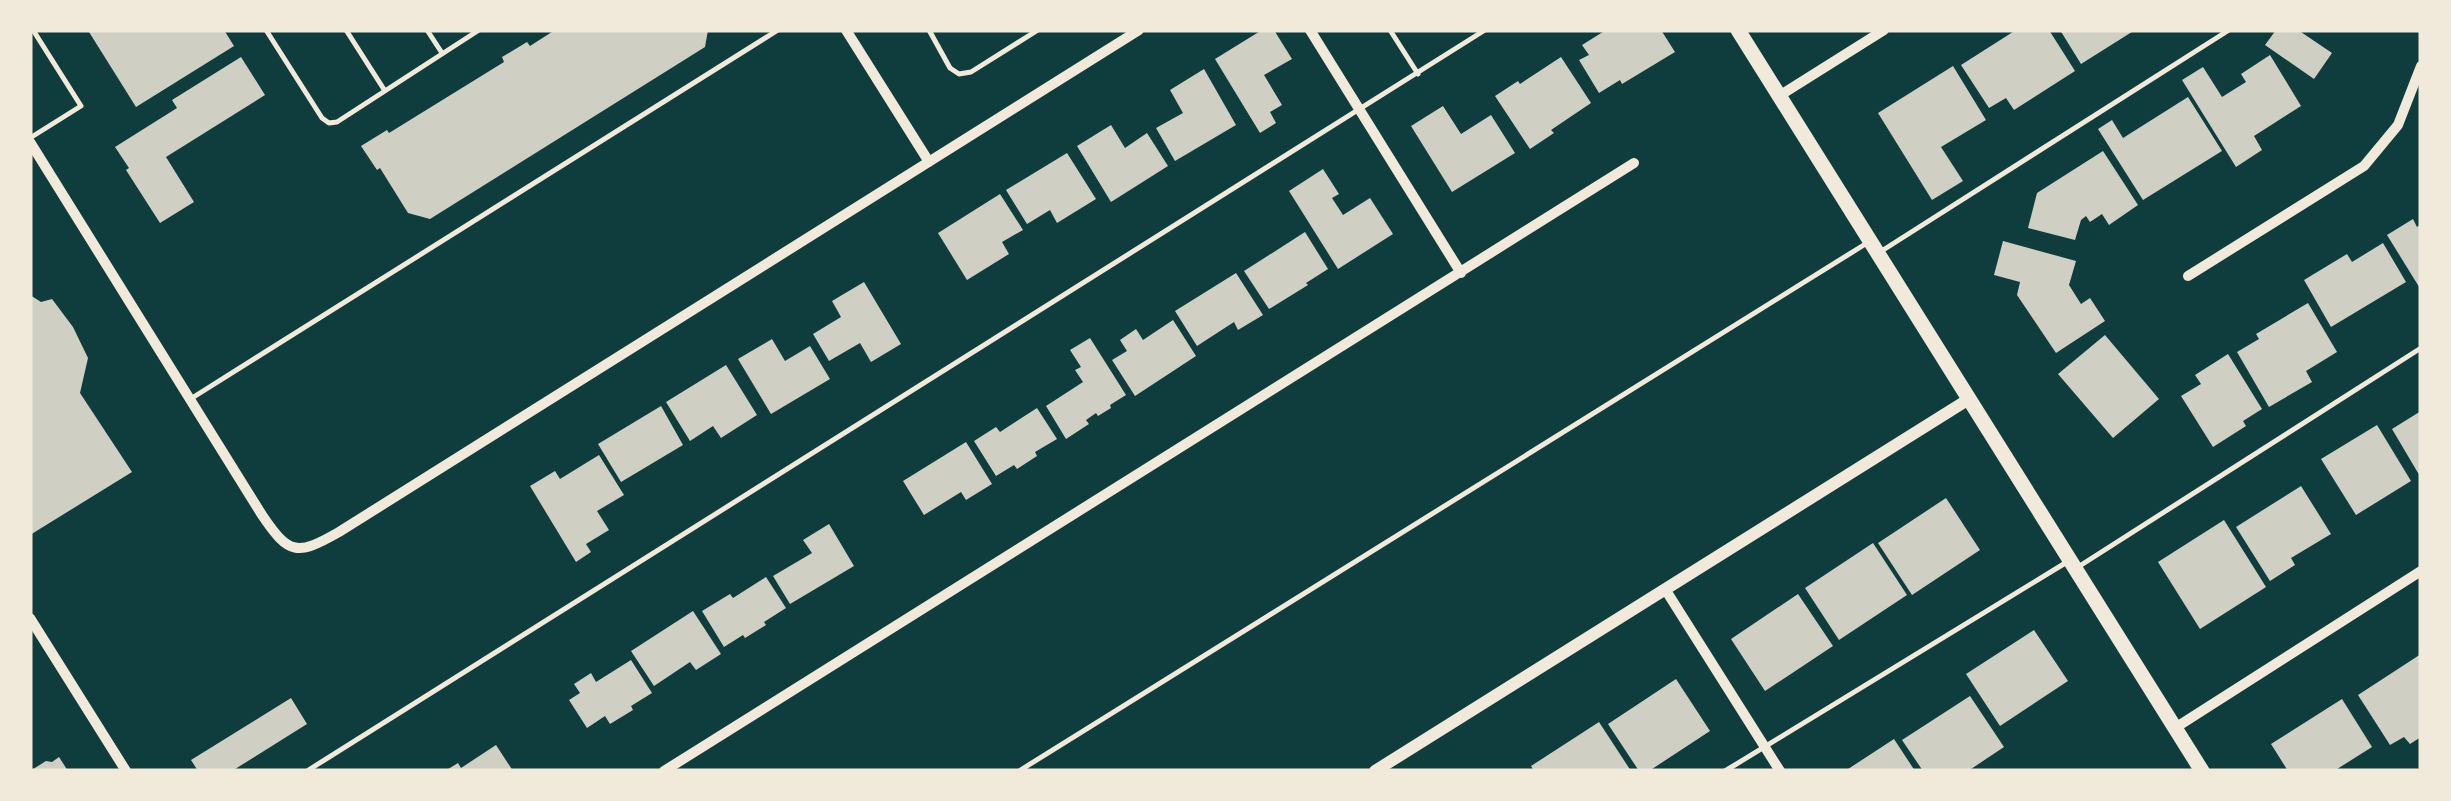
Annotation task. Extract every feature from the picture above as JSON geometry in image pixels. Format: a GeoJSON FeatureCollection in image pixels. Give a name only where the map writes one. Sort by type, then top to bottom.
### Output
{"type":"FeatureCollection","features":[{"type":"Feature","properties":{"kind":"main road"},"geometry":{"type":"LineString","coordinates":[[1738,30],[2202,771]]}},
{"type":"Feature","properties":{"kind":"street"},"geometry":{"type":"LineString","coordinates":[[846,30],[929,162]]}},
{"type":"Feature","properties":{"kind":"street"},"geometry":{"type":"LineString","coordinates":[[30,140],[262,515],[279,540],[301,549],[313,547],[338,532],[1139,30]]}},
{"type":"Feature","properties":{"kind":"street"},"geometry":{"type":"LineString","coordinates":[[1310,30],[1461,273]]}},
{"type":"Feature","properties":{"kind":"street"},"geometry":{"type":"LineString","coordinates":[[1779,96],[1884,30]]}},
{"type":"Feature","properties":{"kind":"street"},"geometry":{"type":"LineString","coordinates":[[2188,276],[2364,166],[2398,125],[2421,66]]}},
{"type":"Feature","properties":{"kind":"street"},"geometry":{"type":"LineString","coordinates":[[664,771],[1634,163]]}},
{"type":"Feature","properties":{"kind":"street"},"geometry":{"type":"LineString","coordinates":[[1375,771],[1969,400]]}},
{"type":"Feature","properties":{"kind":"street"},"geometry":{"type":"LineString","coordinates":[[2174,728],[2421,571]]}},
{"type":"Feature","properties":{"kind":"street"},"geometry":{"type":"LineString","coordinates":[[1665,590],[1780,771]]}},
{"type":"Feature","properties":{"kind":"street"},"geometry":{"type":"LineString","coordinates":[[30,618],[126,771]]}},
{"type":"Feature","properties":{"kind":"lane"},"geometry":{"type":"LineString","coordinates":[[30,140],[81,106],[32,30]]}},
{"type":"Feature","properties":{"kind":"lane"},"geometry":{"type":"LineString","coordinates":[[266,30],[329,123],[337,122],[479,30]]}},
{"type":"Feature","properties":{"kind":"lane"},"geometry":{"type":"LineString","coordinates":[[346,30],[385,91]]}},
{"type":"Feature","properties":{"kind":"lane"},"geometry":{"type":"LineString","coordinates":[[428,30],[442,54]]}},
{"type":"Feature","properties":{"kind":"lane"},"geometry":{"type":"LineString","coordinates":[[190,400],[778,30]]}},
{"type":"Feature","properties":{"kind":"lane"},"geometry":{"type":"LineString","coordinates":[[929,30],[950,68],[959,74],[971,72],[1038,30]]}},
{"type":"Feature","properties":{"kind":"lane"},"geometry":{"type":"LineString","coordinates":[[1390,30],[1418,74]]}},
{"type":"Feature","properties":{"kind":"lane"},"geometry":{"type":"LineString","coordinates":[[307,771],[1485,30]]}},
{"type":"Feature","properties":{"kind":"lane"},"geometry":{"type":"LineString","coordinates":[[1018,771],[2229,30]]}},
{"type":"Feature","properties":{"kind":"lane"},"geometry":{"type":"LineString","coordinates":[[1726,771],[2072,565],[2421,348]]}},
{"type":"Feature","properties":{"kind":"building"},"geometry":{"type":"Polygon","coordinates":[[[224,30],[234,46],[136,107],[89,32],[224,30]]]}},
{"type":"Feature","properties":{"kind":"building"},"geometry":{"type":"Polygon","coordinates":[[[555,30],[708,30],[705,47],[430,219],[408,213],[361,146],[504,62],[502,57],[527,42],[530,46],[555,30]]]}},
{"type":"Feature","properties":{"kind":"building"},"geometry":{"type":"Polygon","coordinates":[[[1262,30],[1274,30],[1292,59],[1264,75],[1282,105],[1270,112],[1276,123],[1260,133],[1215,59],[1262,30]]]}},
{"type":"Feature","properties":{"kind":"building"},"geometry":{"type":"Polygon","coordinates":[[[1606,30],[1661,30],[1675,52],[1599,93],[1579,60],[1589,55],[1582,45],[1606,30]]]}},
{"type":"Feature","properties":{"kind":"building"},"geometry":{"type":"Polygon","coordinates":[[[2016,30],[2049,30],[2075,71],[2014,110],[2006,98],[1989,108],[1961,65],[2016,30]]]}},
{"type":"Feature","properties":{"kind":"building"},"geometry":{"type":"Polygon","coordinates":[[[2060,30],[2135,30],[2081,64],[2060,30]]]}},
{"type":"Feature","properties":{"kind":"building"},"geometry":{"type":"Polygon","coordinates":[[[2276,30],[2298,30],[2332,53],[2314,79],[2265,45],[2276,30]]]}},
{"type":"Feature","properties":{"kind":"building"},"geometry":{"type":"Polygon","coordinates":[[[2270,55],[2301,106],[2254,136],[2262,150],[2236,167],[2182,80],[2203,67],[2222,97],[2246,82],[2241,74],[2270,55]]]}},
{"type":"Feature","properties":{"kind":"building"},"geometry":{"type":"Polygon","coordinates":[[[241,57],[265,95],[166,157],[194,202],[160,223],[115,147],[177,108],[172,100],[241,57]]]}},
{"type":"Feature","properties":{"kind":"building"},"geometry":{"type":"Polygon","coordinates":[[[1561,57],[1591,103],[1530,149],[1495,96],[1561,57]]]}},
{"type":"Feature","properties":{"kind":"building"},"geometry":{"type":"Polygon","coordinates":[[[1953,66],[1986,120],[1941,147],[1963,181],[1932,200],[1878,113],[1953,66]]]}},
{"type":"Feature","properties":{"kind":"building"},"geometry":{"type":"Polygon","coordinates":[[[1204,69],[1236,125],[1175,161],[1156,128],[1183,113],[1170,90],[1204,69]]]}},
{"type":"Feature","properties":{"kind":"building"},"geometry":{"type":"Polygon","coordinates":[[[2188,97],[2222,151],[2143,200],[2098,129],[2112,120],[2123,138],[2188,97]]]}},
{"type":"Feature","properties":{"kind":"building"},"geometry":{"type":"Polygon","coordinates":[[[1443,106],[1461,134],[1491,115],[1515,153],[1452,192],[1411,126],[1443,106]]]}},
{"type":"Feature","properties":{"kind":"building"},"geometry":{"type":"Polygon","coordinates":[[[1111,125],[1125,148],[1147,133],[1168,166],[1111,202],[1077,146],[1111,125]]]}},
{"type":"Feature","properties":{"kind":"building"},"geometry":{"type":"Polygon","coordinates":[[[2103,151],[2138,205],[2109,225],[2102,214],[2090,222],[2086,216],[2075,240],[2028,228],[2037,193],[2103,151]]]}},
{"type":"Feature","properties":{"kind":"building"},"geometry":{"type":"Polygon","coordinates":[[[1067,153],[1096,199],[1057,223],[1050,210],[1027,224],[1006,190],[1067,153]]]}},
{"type":"Feature","properties":{"kind":"building"},"geometry":{"type":"Polygon","coordinates":[[[1323,169],[1339,194],[1332,198],[1343,215],[1370,198],[1393,234],[1338,269],[1289,191],[1323,169]]]}},
{"type":"Feature","properties":{"kind":"building"},"geometry":{"type":"Polygon","coordinates":[[[1000,194],[1023,230],[1002,242],[1009,254],[967,280],[938,233],[1000,194]]]}},
{"type":"Feature","properties":{"kind":"building"},"geometry":{"type":"Polygon","coordinates":[[[2413,219],[2417,227],[2421,224],[2421,290],[2387,235],[2413,219]]]}},
{"type":"Feature","properties":{"kind":"building"},"geometry":{"type":"Polygon","coordinates":[[[1305,232],[1328,269],[1269,309],[1244,271],[1305,232]]]}},
{"type":"Feature","properties":{"kind":"building"},"geometry":{"type":"Polygon","coordinates":[[[2003,241],[2076,261],[2069,285],[2081,304],[2090,298],[2105,321],[2056,353],[2017,295],[2020,282],[1994,275],[2003,241]]]}},
{"type":"Feature","properties":{"kind":"building"},"geometry":{"type":"Polygon","coordinates":[[[2383,243],[2406,282],[2331,327],[2304,280],[2347,254],[2352,262],[2383,243]]]}},
{"type":"Feature","properties":{"kind":"building"},"geometry":{"type":"Polygon","coordinates":[[[1236,273],[1263,315],[1238,330],[1234,322],[1197,346],[1175,311],[1236,273]]]}},
{"type":"Feature","properties":{"kind":"building"},"geometry":{"type":"Polygon","coordinates":[[[864,282],[901,344],[871,362],[860,343],[829,361],[813,334],[841,317],[832,301],[864,282]]]}},
{"type":"Feature","properties":{"kind":"building"},"geometry":{"type":"Polygon","coordinates":[[[30,295],[41,302],[52,299],[73,327],[88,358],[80,393],[132,472],[30,535],[30,295]]]}},
{"type":"Feature","properties":{"kind":"building"},"geometry":{"type":"Polygon","coordinates":[[[2308,303],[2337,352],[2306,371],[2312,382],[2269,407],[2237,352],[2259,339],[2256,334],[2308,303]]]}},
{"type":"Feature","properties":{"kind":"building"},"geometry":{"type":"Polygon","coordinates":[[[1173,320],[1196,356],[1135,396],[1112,360],[1127,351],[1120,340],[1136,329],[1143,340],[1173,320]]]}},
{"type":"Feature","properties":{"kind":"building"},"geometry":{"type":"Polygon","coordinates":[[[2105,335],[2159,399],[2113,438],[2058,374],[2105,335]]]}},
{"type":"Feature","properties":{"kind":"building"},"geometry":{"type":"Polygon","coordinates":[[[1090,338],[1126,395],[1111,408],[1086,420],[1089,424],[1066,439],[1046,406],[1083,382],[1075,370],[1081,367],[1070,350],[1090,338]]]}},
{"type":"Feature","properties":{"kind":"building"},"geometry":{"type":"Polygon","coordinates":[[[772,339],[785,361],[810,346],[830,379],[771,414],[738,359],[772,339]]]}},
{"type":"Feature","properties":{"kind":"building"},"geometry":{"type":"Polygon","coordinates":[[[2228,354],[2262,409],[2243,421],[2246,426],[2213,447],[2181,396],[2201,384],[2195,375],[2228,354]]]}},
{"type":"Feature","properties":{"kind":"building"},"geometry":{"type":"Polygon","coordinates":[[[726,365],[757,415],[721,438],[713,426],[690,441],[666,402],[726,365]]]}},
{"type":"Feature","properties":{"kind":"building"},"geometry":{"type":"Polygon","coordinates":[[[661,406],[683,445],[621,482],[598,444],[661,406]]]}},
{"type":"Feature","properties":{"kind":"building"},"geometry":{"type":"Polygon","coordinates":[[[1037,408],[1057,439],[1017,469],[1014,465],[996,476],[974,441],[996,427],[1000,432],[1037,408]]]}},
{"type":"Feature","properties":{"kind":"building"},"geometry":{"type":"Polygon","coordinates":[[[2421,411],[2421,478],[2392,429],[2421,411]]]}},
{"type":"Feature","properties":{"kind":"building"},"geometry":{"type":"Polygon","coordinates":[[[2377,425],[2411,481],[2356,515],[2321,459],[2377,425]]]}},
{"type":"Feature","properties":{"kind":"building"},"geometry":{"type":"Polygon","coordinates":[[[966,442],[992,484],[966,500],[961,492],[924,515],[903,481],[966,442]]]}},
{"type":"Feature","properties":{"kind":"building"},"geometry":{"type":"Polygon","coordinates":[[[599,455],[624,495],[597,511],[609,530],[586,544],[591,552],[576,562],[530,486],[555,471],[560,479],[599,455]]]}},
{"type":"Feature","properties":{"kind":"building"},"geometry":{"type":"Polygon","coordinates":[[[2301,486],[2331,534],[2291,558],[2295,565],[2270,581],[2236,527],[2301,486]]]}},
{"type":"Feature","properties":{"kind":"building"},"geometry":{"type":"Polygon","coordinates":[[[1946,498],[1980,550],[1912,595],[1878,543],[1946,498]]]}},
{"type":"Feature","properties":{"kind":"building"},"geometry":{"type":"Polygon","coordinates":[[[2224,520],[2266,587],[2200,629],[2158,562],[2224,520]]]}},
{"type":"Feature","properties":{"kind":"building"},"geometry":{"type":"Polygon","coordinates":[[[829,524],[854,566],[790,604],[773,576],[812,553],[803,540],[829,524]]]}},
{"type":"Feature","properties":{"kind":"building"},"geometry":{"type":"Polygon","coordinates":[[[1873,543],[1907,595],[1839,640],[1805,588],[1873,543]]]}},
{"type":"Feature","properties":{"kind":"building"},"geometry":{"type":"Polygon","coordinates":[[[766,577],[786,608],[764,622],[766,625],[724,647],[702,611],[730,594],[733,598],[766,577]]]}},
{"type":"Feature","properties":{"kind":"building"},"geometry":{"type":"Polygon","coordinates":[[[1798,594],[1833,646],[1765,691],[1731,639],[1798,594]]]}},
{"type":"Feature","properties":{"kind":"building"},"geometry":{"type":"Polygon","coordinates":[[[693,611],[721,654],[696,670],[690,662],[654,686],[631,651],[693,611]]]}},
{"type":"Feature","properties":{"kind":"building"},"geometry":{"type":"Polygon","coordinates":[[[2034,630],[2068,681],[2000,726],[1966,674],[2034,630]]]}},
{"type":"Feature","properties":{"kind":"building"},"geometry":{"type":"Polygon","coordinates":[[[2421,654],[2421,737],[2410,744],[2404,737],[2390,745],[2358,695],[2421,654]]]}},
{"type":"Feature","properties":{"kind":"building"},"geometry":{"type":"Polygon","coordinates":[[[631,660],[652,693],[610,724],[605,716],[587,728],[569,700],[580,693],[574,684],[591,673],[596,682],[631,660]]]}},
{"type":"Feature","properties":{"kind":"building"},"geometry":{"type":"Polygon","coordinates":[[[1676,679],[1710,731],[1649,771],[1639,771],[1608,724],[1676,679]]]}},
{"type":"Feature","properties":{"kind":"building"},"geometry":{"type":"Polygon","coordinates":[[[1970,696],[2004,747],[1968,771],[1923,771],[1902,740],[1970,696]]]}},
{"type":"Feature","properties":{"kind":"building"},"geometry":{"type":"Polygon","coordinates":[[[291,698],[307,724],[232,771],[198,771],[191,760],[291,698]]]}},
{"type":"Feature","properties":{"kind":"building"},"geometry":{"type":"Polygon","coordinates":[[[2342,699],[2372,747],[2334,771],[2288,771],[2271,744],[2342,699]]]}},
{"type":"Feature","properties":{"kind":"building"},"geometry":{"type":"Polygon","coordinates":[[[1599,722],[1631,771],[1534,771],[1531,766],[1599,722]]]}},
{"type":"Feature","properties":{"kind":"building"},"geometry":{"type":"Polygon","coordinates":[[[1894,739],[1915,771],[1845,771],[1894,739]]]}},
{"type":"Feature","properties":{"kind":"building"},"geometry":{"type":"Polygon","coordinates":[[[496,745],[513,771],[445,771],[458,763],[461,768],[496,745]]]}},
{"type":"Feature","properties":{"kind":"building"},"geometry":{"type":"Polygon","coordinates":[[[59,757],[68,771],[30,771],[46,761],[59,757]]]}}]}
